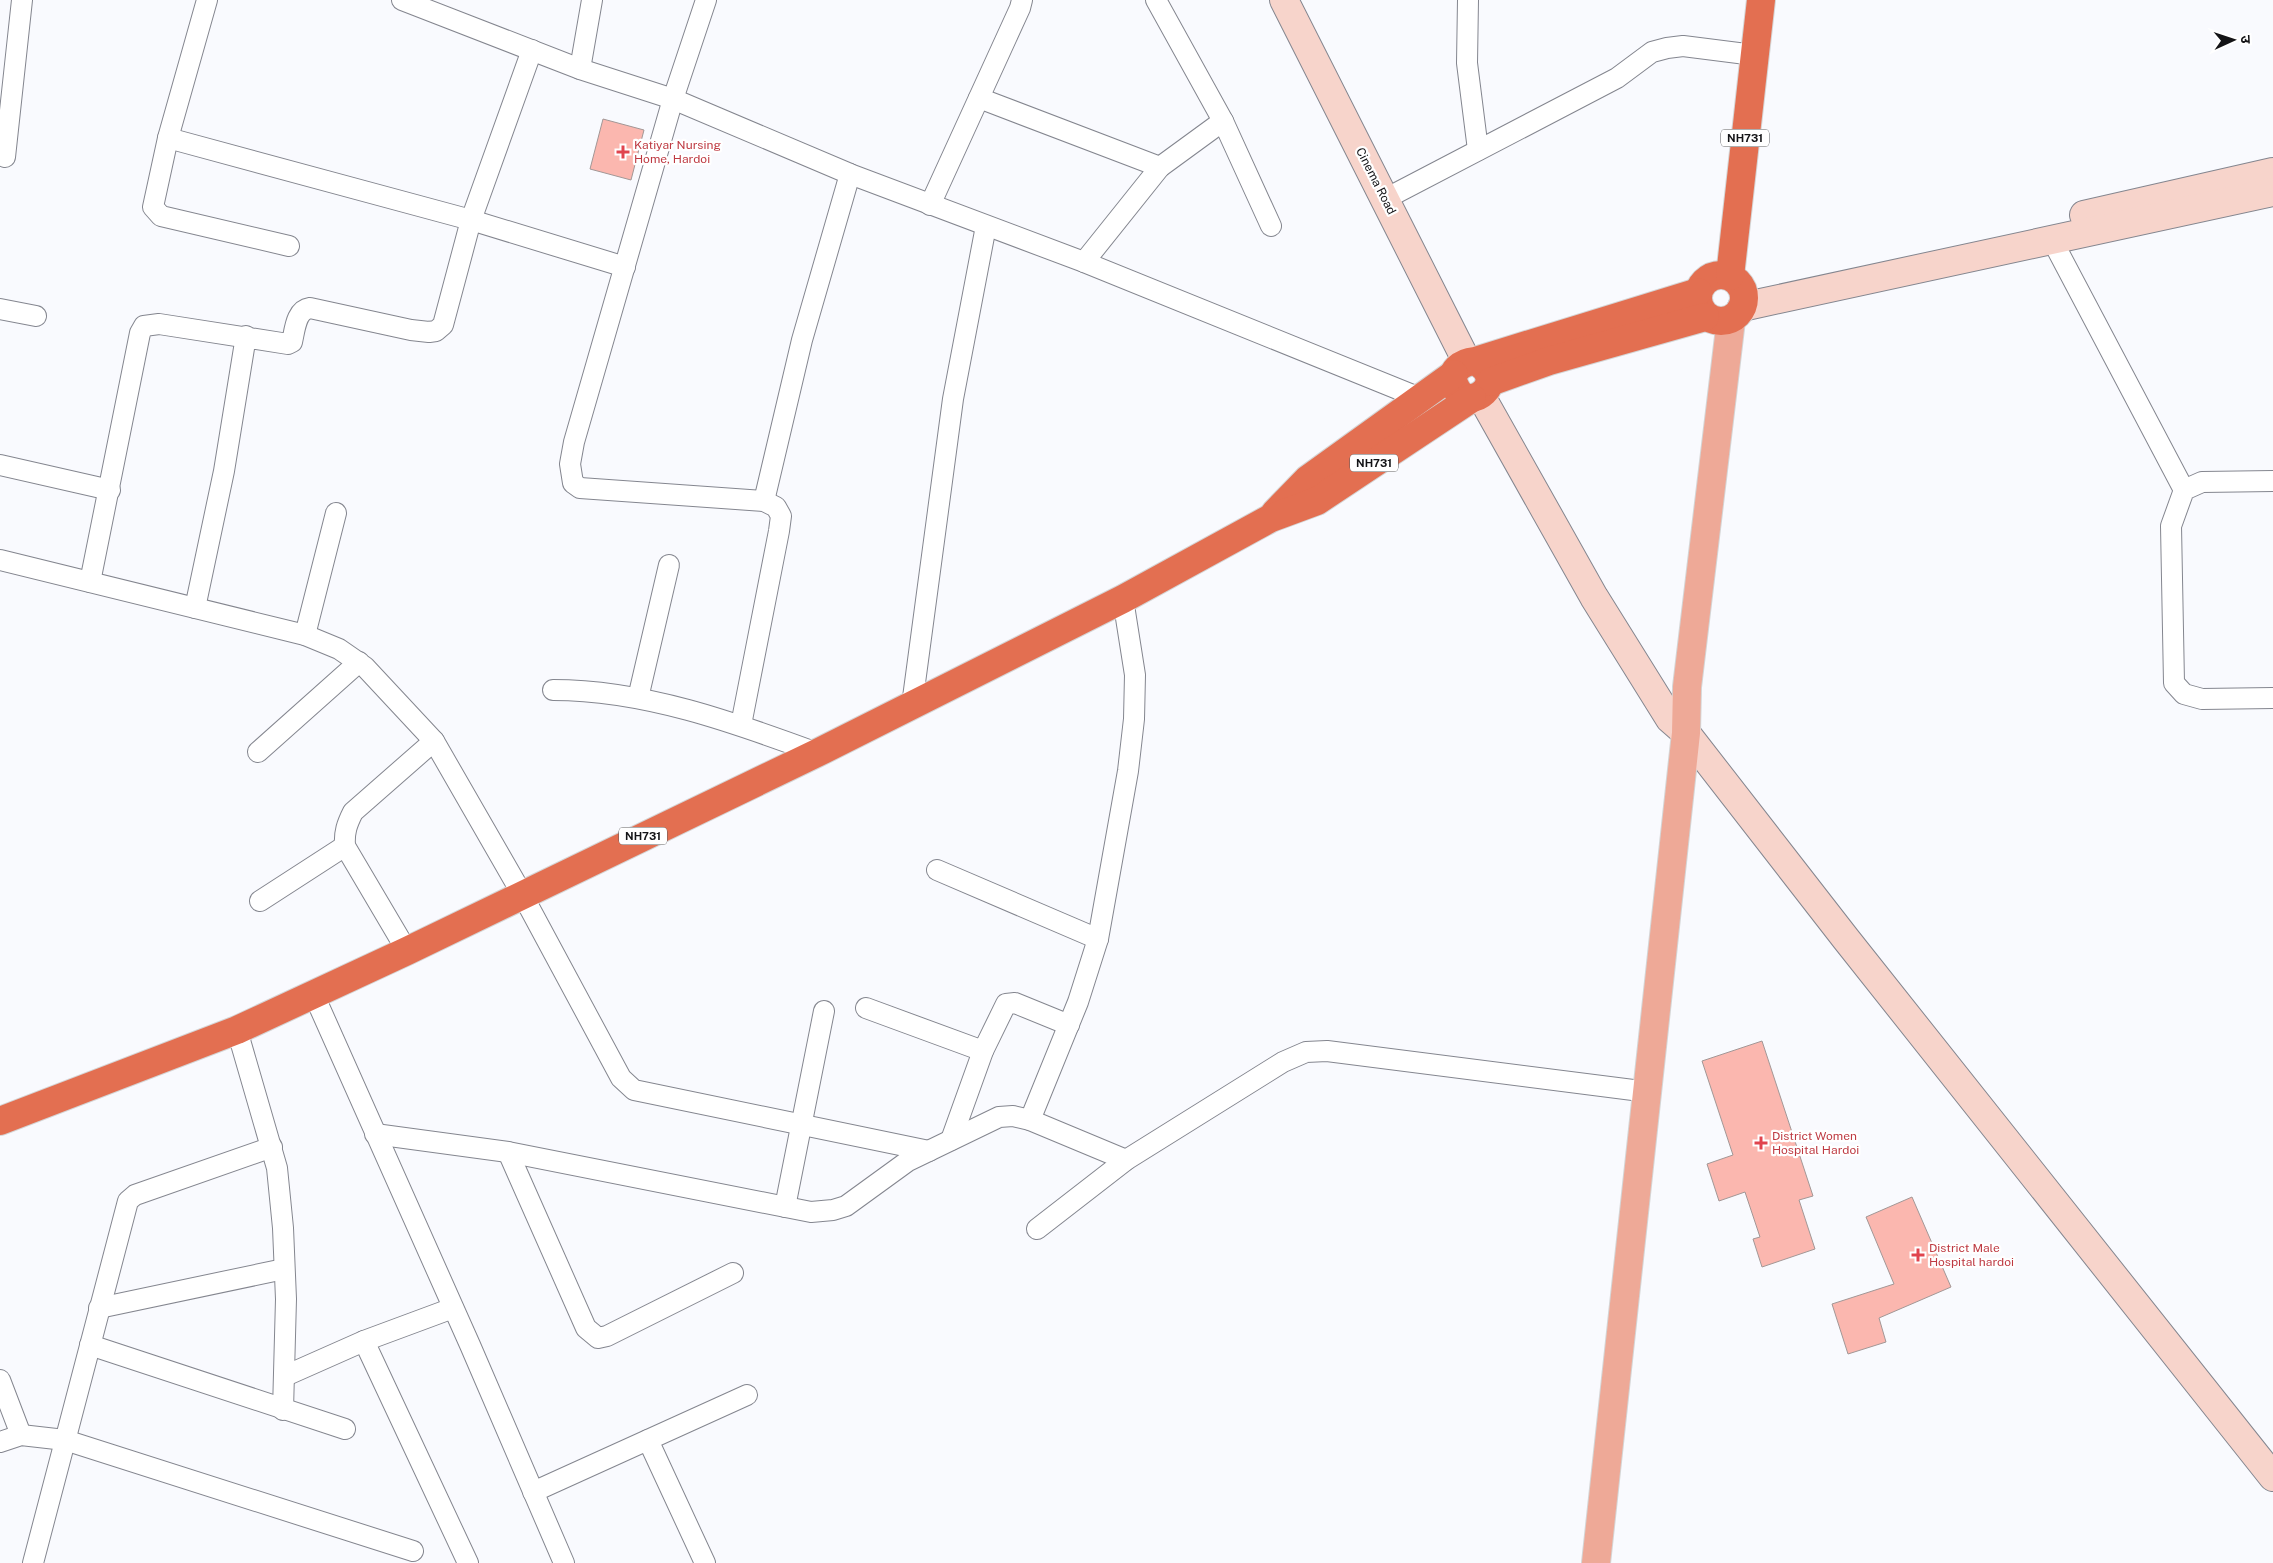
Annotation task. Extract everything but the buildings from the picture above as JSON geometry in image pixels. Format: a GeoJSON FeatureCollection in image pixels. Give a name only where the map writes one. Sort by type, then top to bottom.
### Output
{"type":"FeatureCollection","features":[{"type":"Feature","properties":{"kind":"highway","name":"NH731"},"geometry":{"type":"LineString","coordinates":[[1271,518],[1308,479],[1420,398],[1473,379],[1725,301],[1761,0]]}},
{"type":"Feature","properties":{"kind":"highway","name":"NH731"},"geometry":{"type":"LineString","coordinates":[[0,1121],[237,1030],[407,952],[522,894],[817,753],[1123,599],[1271,518],[1317,501],[1473,379]]}},
{"type":"Feature","properties":{"kind":"main road"},"geometry":{"type":"LineString","coordinates":[[1578,1563],[1633,1090],[1678,726],[1687,687],[1725,301]]}},
{"type":"Feature","properties":{"kind":"main road"},"geometry":{"type":"LineString","coordinates":[[1596,1563],[1678,726]]}},
{"type":"Feature","properties":{"kind":"street"},"geometry":{"type":"LineString","coordinates":[[5,157],[22,0]]}},
{"type":"Feature","properties":{"kind":"street"},"geometry":{"type":"LineString","coordinates":[[207,0],[168,138],[153,200],[156,212],[161,216],[289,246]]}},
{"type":"Feature","properties":{"kind":"street"},"geometry":{"type":"LineString","coordinates":[[402,0],[580,69],[673,99],[850,174],[1084,262],[1420,398]]}},
{"type":"Feature","properties":{"kind":"street"},"geometry":{"type":"LineString","coordinates":[[580,69],[592,0]]}},
{"type":"Feature","properties":{"kind":"street"},"geometry":{"type":"LineString","coordinates":[[706,0],[673,99],[574,442],[570,464],[573,483],[580,488],[764,501],[776,506],[781,516],[741,725]]}},
{"type":"Feature","properties":{"kind":"street"},"geometry":{"type":"LineString","coordinates":[[930,205],[1022,0]]}},
{"type":"Feature","properties":{"kind":"street"},"geometry":{"type":"LineString","coordinates":[[1156,0],[1222,121],[1271,226]]}},
{"type":"Feature","properties":{"kind":"street","name":"Cinema Road"},"geometry":{"type":"LineString","coordinates":[[1284,0],[1385,199],[1473,379],[1594,597],[1678,726],[2273,1477]]}},
{"type":"Feature","properties":{"kind":"street"},"geometry":{"type":"LineString","coordinates":[[1468,0],[1467,63],[1478,150]]}},
{"type":"Feature","properties":{"kind":"street"},"geometry":{"type":"LineString","coordinates":[[1385,199],[1617,78],[1652,52],[1683,46],[1754,55]]}},
{"type":"Feature","properties":{"kind":"street"},"geometry":{"type":"LineString","coordinates":[[90,582],[140,333],[144,326],[159,324],[288,344],[292,342],[299,313],[310,308],[411,330],[436,331],[443,325],[471,220],[532,50]]}},
{"type":"Feature","properties":{"kind":"street"},"geometry":{"type":"LineString","coordinates":[[979,98],[1160,167]]}},
{"type":"Feature","properties":{"kind":"street"},"geometry":{"type":"LineString","coordinates":[[1084,262],[1160,167],[1222,121]]}},
{"type":"Feature","properties":{"kind":"street"},"geometry":{"type":"LineString","coordinates":[[168,138],[471,220],[625,267]]}},
{"type":"Feature","properties":{"kind":"street"},"geometry":{"type":"LineString","coordinates":[[1725,301],[2273,172]]}},
{"type":"Feature","properties":{"kind":"street"},"geometry":{"type":"LineString","coordinates":[[764,501],[802,340],[850,174]]}},
{"type":"Feature","properties":{"kind":"street"},"geometry":{"type":"LineString","coordinates":[[1725,301],[2052,240],[2273,192]]}},
{"type":"Feature","properties":{"kind":"street"},"geometry":{"type":"LineString","coordinates":[[912,705],[953,400],[986,226]]}},
{"type":"Feature","properties":{"kind":"street"},"geometry":{"type":"LineString","coordinates":[[2052,240],[2184,490]]}},
{"type":"Feature","properties":{"kind":"street"},"geometry":{"type":"LineString","coordinates":[[0,309],[36,316]]}},
{"type":"Feature","properties":{"kind":"street"},"geometry":{"type":"LineString","coordinates":[[195,608],[224,471],[246,336]]}},
{"type":"Feature","properties":{"kind":"street"},"geometry":{"type":"LineString","coordinates":[[0,465],[110,490]]}},
{"type":"Feature","properties":{"kind":"street"},"geometry":{"type":"LineString","coordinates":[[2273,481],[2202,482],[2184,490],[2171,526],[2174,683],[2184,694],[2202,698],[2273,698]]}},
{"type":"Feature","properties":{"kind":"street"},"geometry":{"type":"LineString","coordinates":[[305,634],[336,513]]}},
{"type":"Feature","properties":{"kind":"street"},"geometry":{"type":"LineString","coordinates":[[0,560],[305,634],[339,648],[359,662],[434,741],[522,894],[621,1078],[634,1090],[929,1151]]}},
{"type":"Feature","properties":{"kind":"street"},"geometry":{"type":"LineString","coordinates":[[638,698],[669,565]]}},
{"type":"Feature","properties":{"kind":"street"},"geometry":{"type":"LineString","coordinates":[[1030,1120],[1078,1002],[1098,939],[1128,771],[1134,719],[1135,675],[1123,599]]}},
{"type":"Feature","properties":{"kind":"street"},"geometry":{"type":"LineString","coordinates":[[258,752],[359,662]]}},
{"type":"Feature","properties":{"kind":"street"},"geometry":{"type":"LineString","coordinates":[[553,690],[576,690],[638,698],[741,725],[817,753]]}},
{"type":"Feature","properties":{"kind":"street"},"geometry":{"type":"LineString","coordinates":[[407,952],[345,846],[347,824],[353,812],[434,741]]}},
{"type":"Feature","properties":{"kind":"street"},"geometry":{"type":"LineString","coordinates":[[260,901],[345,846]]}},
{"type":"Feature","properties":{"kind":"street"},"geometry":{"type":"LineString","coordinates":[[937,870],[1098,939]]}},
{"type":"Feature","properties":{"kind":"street"},"geometry":{"type":"LineString","coordinates":[[314,995],[564,1563]]}},
{"type":"Feature","properties":{"kind":"street"},"geometry":{"type":"LineString","coordinates":[[951,1140],[983,1051],[1006,1004],[1016,1002],[1069,1025]]}},
{"type":"Feature","properties":{"kind":"street"},"geometry":{"type":"LineString","coordinates":[[866,1008],[983,1051]]}},
{"type":"Feature","properties":{"kind":"street"},"geometry":{"type":"LineString","coordinates":[[785,1208],[824,1011]]}},
{"type":"Feature","properties":{"kind":"street"},"geometry":{"type":"LineString","coordinates":[[237,1030],[272,1147],[278,1176],[283,1228],[284,1269],[285,1376],[283,1410]]}},
{"type":"Feature","properties":{"kind":"street"},"geometry":{"type":"LineString","coordinates":[[1037,1229],[1126,1160],[1283,1062],[1306,1052],[1327,1052],[1633,1090]]}},
{"type":"Feature","properties":{"kind":"street"},"geometry":{"type":"LineString","coordinates":[[375,1134],[508,1152],[811,1212],[839,1208],[908,1161],[999,1117],[1013,1116],[1030,1120],[1126,1160]]}},
{"type":"Feature","properties":{"kind":"street"},"geometry":{"type":"LineString","coordinates":[[33,1563],[128,1201],[135,1195],[272,1147]]}},
{"type":"Feature","properties":{"kind":"street"},"geometry":{"type":"LineString","coordinates":[[508,1152],[586,1328],[592,1335],[598,1338],[607,1336],[733,1273]]}},
{"type":"Feature","properties":{"kind":"street"},"geometry":{"type":"LineString","coordinates":[[99,1308],[284,1269]]}},
{"type":"Feature","properties":{"kind":"street"},"geometry":{"type":"LineString","coordinates":[[285,1376],[364,1341],[453,1308]]}},
{"type":"Feature","properties":{"kind":"street"},"geometry":{"type":"LineString","coordinates":[[364,1341],[468,1563]]}},
{"type":"Feature","properties":{"kind":"street"},"geometry":{"type":"LineString","coordinates":[[90,1345],[345,1429]]}},
{"type":"Feature","properties":{"kind":"street"},"geometry":{"type":"LineString","coordinates":[[0,1380],[20,1435]]}},
{"type":"Feature","properties":{"kind":"street"},"geometry":{"type":"LineString","coordinates":[[533,1492],[747,1395]]}},
{"type":"Feature","properties":{"kind":"street"},"geometry":{"type":"LineString","coordinates":[[0,1442],[20,1435],[65,1440],[413,1551]]}},
{"type":"Feature","properties":{"kind":"street"},"geometry":{"type":"LineString","coordinates":[[648,1440],[706,1563]]}},
{"type":"Feature","properties":{"kind":"place","name":"Katiyar Nursing Home, Hardoi"},"geometry":{"type":"Point","coordinates":[623,152]}},
{"type":"Feature","properties":{"kind":"place","name":"District Women Hospital Hardoi"},"geometry":{"type":"Point","coordinates":[1761,1143]}},
{"type":"Feature","properties":{"kind":"place","name":"District Male Hospital hardoi"},"geometry":{"type":"Point","coordinates":[1918,1255]}}]}
